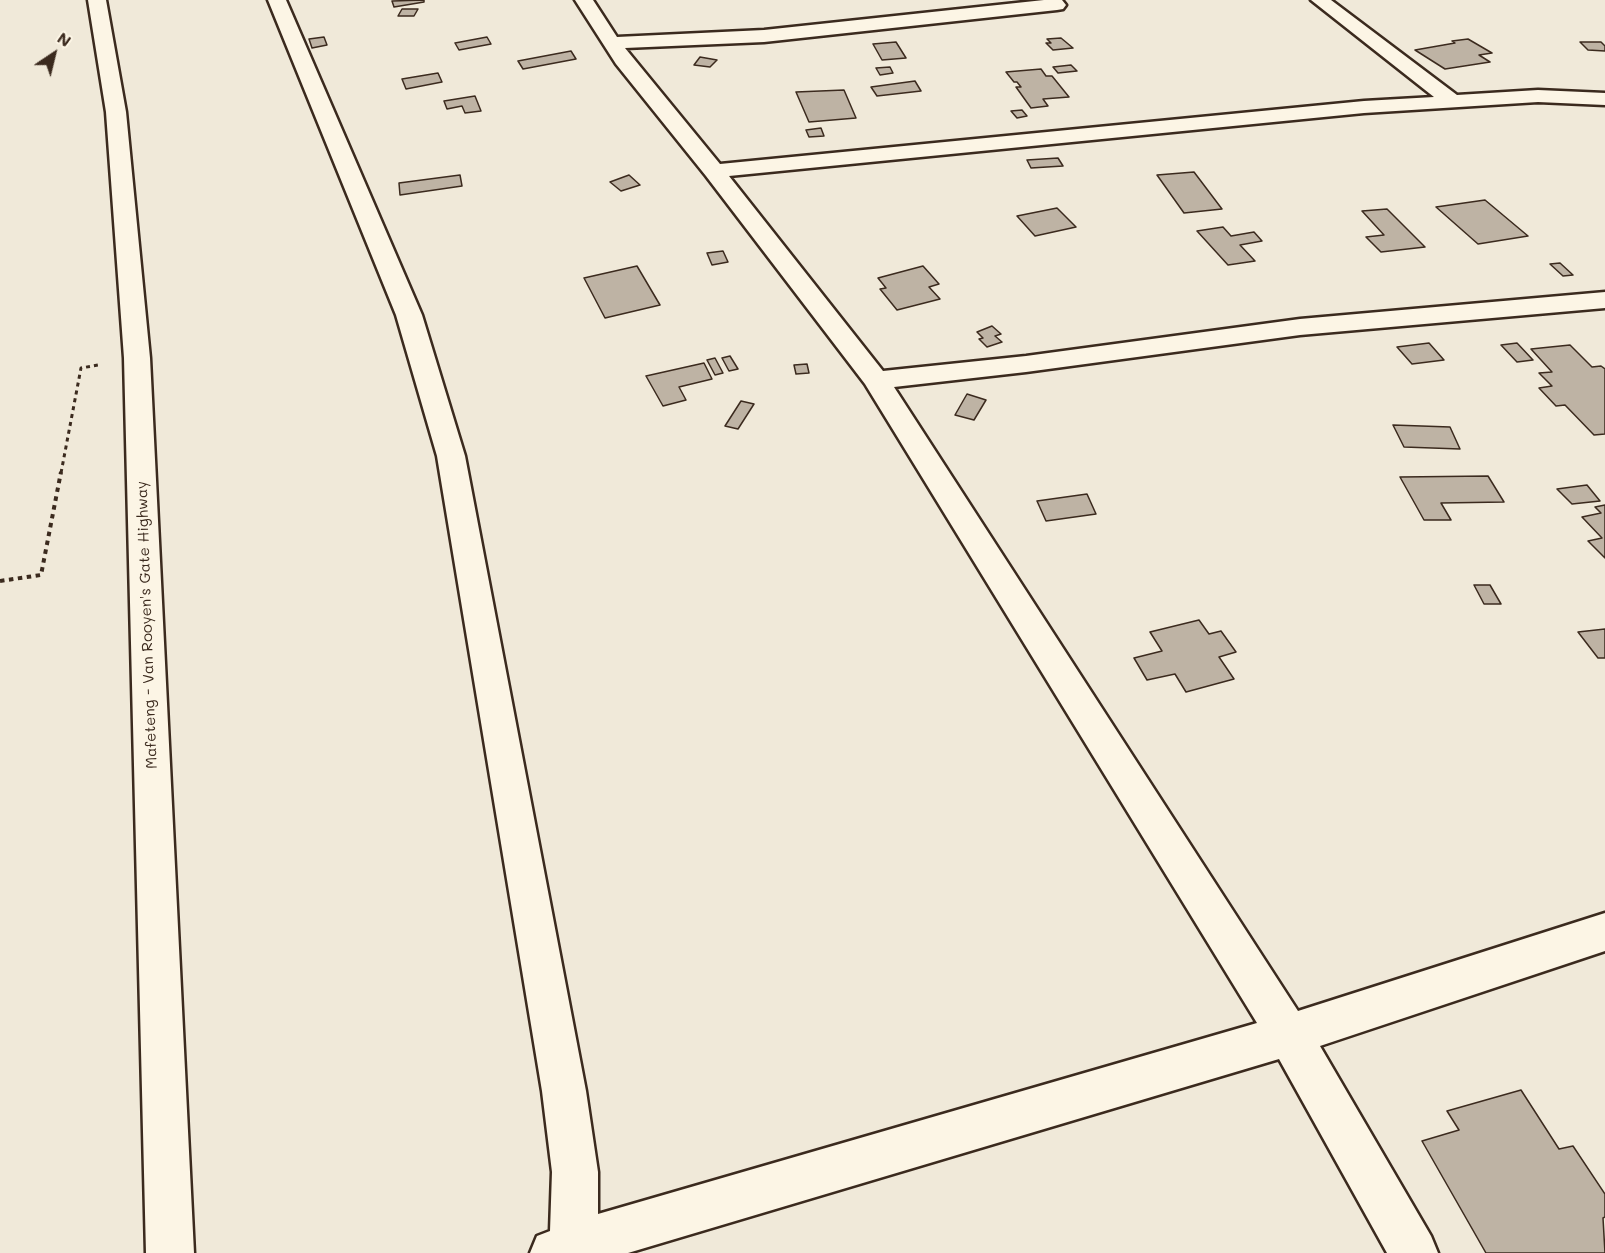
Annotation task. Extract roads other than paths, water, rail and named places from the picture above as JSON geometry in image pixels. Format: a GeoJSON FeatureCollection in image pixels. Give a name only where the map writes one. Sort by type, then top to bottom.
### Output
{"type":"FeatureCollection","features":[{"type":"Feature","properties":{"kind":"street","name":"Mafeteng - Van Rooyen's Gate Highway"},"geometry":{"type":"LineString","coordinates":[[97,0],[116,112],[137,358],[170,1253]]}},
{"type":"Feature","properties":{"kind":"street"},"geometry":{"type":"LineString","coordinates":[[277,0],[409,315],[452,456],[564,1091],[575,1172],[567,1250],[1289,1035],[1605,932]]}},
{"type":"Feature","properties":{"kind":"street"},"geometry":{"type":"LineString","coordinates":[[584,0],[623,60],[714,171],[876,380],[1289,1035],[1414,1253]]}},
{"type":"Feature","properties":{"kind":"street"},"geometry":{"type":"LineString","coordinates":[[612,43],[764,36],[1057,5],[1053,0]]}},
{"type":"Feature","properties":{"kind":"street"},"geometry":{"type":"LineString","coordinates":[[1320,0],[1452,101]]}},
{"type":"Feature","properties":{"kind":"street"},"geometry":{"type":"LineString","coordinates":[[714,171],[1352,108],[1538,96],[1605,99]]}},
{"type":"Feature","properties":{"kind":"street"},"geometry":{"type":"LineString","coordinates":[[876,380],[1026,364],[1300,327],[1605,300]]}}]}
